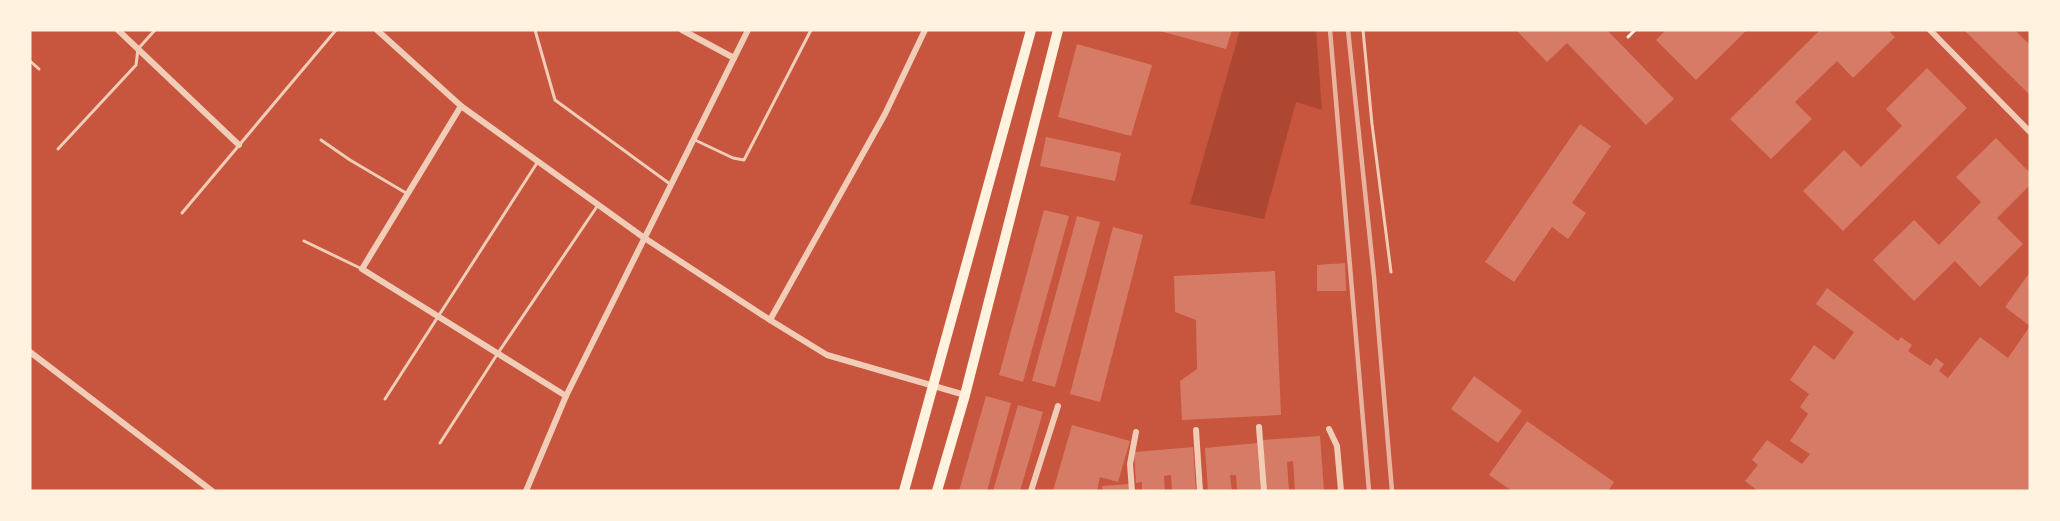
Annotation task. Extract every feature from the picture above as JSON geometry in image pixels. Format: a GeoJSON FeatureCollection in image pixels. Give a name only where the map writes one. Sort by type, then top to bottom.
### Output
{"type":"FeatureCollection","features":[{"type":"Feature","properties":{"kind":"main road"},"geometry":{"type":"LineString","coordinates":[[904,491],[1031,30]]}},
{"type":"Feature","properties":{"kind":"main road"},"geometry":{"type":"LineString","coordinates":[[937,491],[1058,30]]}},
{"type":"Feature","properties":{"kind":"street"},"geometry":{"type":"LineString","coordinates":[[118,30],[239,145]]}},
{"type":"Feature","properties":{"kind":"street"},"geometry":{"type":"LineString","coordinates":[[377,30],[461,106],[644,237],[770,320],[827,355],[964,395]]}},
{"type":"Feature","properties":{"kind":"street"},"geometry":{"type":"LineString","coordinates":[[682,30],[734,58]]}},
{"type":"Feature","properties":{"kind":"street"},"geometry":{"type":"LineString","coordinates":[[526,491],[566,396],[748,30]]}},
{"type":"Feature","properties":{"kind":"street"},"geometry":{"type":"LineString","coordinates":[[770,320],[885,114],[925,30]]}},
{"type":"Feature","properties":{"kind":"street"},"geometry":{"type":"LineString","coordinates":[[1930,30],[2030,132]]}},
{"type":"Feature","properties":{"kind":"street"},"geometry":{"type":"LineString","coordinates":[[461,106],[362,269],[566,396]]}},
{"type":"Feature","properties":{"kind":"street"},"geometry":{"type":"LineString","coordinates":[[30,352],[212,491]]}},
{"type":"Feature","properties":{"kind":"street"},"geometry":{"type":"LineString","coordinates":[[1031,491],[1058,406]]}},
{"type":"Feature","properties":{"kind":"street"},"geometry":{"type":"LineString","coordinates":[[1259,427],[1264,491]]}},
{"type":"Feature","properties":{"kind":"street"},"geometry":{"type":"LineString","coordinates":[[1329,429],[1337,446],[1341,491]]}},
{"type":"Feature","properties":{"kind":"street"},"geometry":{"type":"LineString","coordinates":[[1196,430],[1200,491]]}},
{"type":"Feature","properties":{"kind":"street"},"geometry":{"type":"LineString","coordinates":[[1132,491],[1130,464],[1136,432]]}},
{"type":"Feature","properties":{"kind":"lane"},"geometry":{"type":"LineString","coordinates":[[58,149],[136,65],[138,49],[155,30]]}},
{"type":"Feature","properties":{"kind":"lane"},"geometry":{"type":"LineString","coordinates":[[182,213],[336,30]]}},
{"type":"Feature","properties":{"kind":"lane"},"geometry":{"type":"LineString","coordinates":[[535,30],[555,100],[670,184]]}},
{"type":"Feature","properties":{"kind":"lane"},"geometry":{"type":"LineString","coordinates":[[693,139],[733,158],[744,160],[811,30]]}},
{"type":"Feature","properties":{"kind":"lane"},"geometry":{"type":"LineString","coordinates":[[1362,30],[1391,272]]}},
{"type":"Feature","properties":{"kind":"lane"},"geometry":{"type":"LineString","coordinates":[[30,61],[39,69]]}},
{"type":"Feature","properties":{"kind":"lane"},"geometry":{"type":"LineString","coordinates":[[321,140],[407,194]]}},
{"type":"Feature","properties":{"kind":"lane"},"geometry":{"type":"LineString","coordinates":[[385,399],[538,161]]}},
{"type":"Feature","properties":{"kind":"lane"},"geometry":{"type":"LineString","coordinates":[[440,443],[599,204]]}},
{"type":"Feature","properties":{"kind":"lane"},"geometry":{"type":"LineString","coordinates":[[304,241],[362,269]]}},
{"type":"Feature","properties":{"kind":"path"},"geometry":{"type":"LineString","coordinates":[[1628,37],[1635,30]]}},
{"type":"Feature","properties":{"kind":"shaded area"},"geometry":{"type":"Polygon","coordinates":[[[1240,30],[1316,30],[1322,110],[1296,102],[1264,219],[1190,204],[1240,30]]]}},
{"type":"Feature","properties":{"kind":"building"},"geometry":{"type":"Polygon","coordinates":[[[1156,30],[1232,30],[1226,49],[1156,30]]]}},
{"type":"Feature","properties":{"kind":"building"},"geometry":{"type":"Polygon","coordinates":[[[1516,30],[1607,30],[1674,99],[1646,125],[1567,43],[1547,62],[1516,30]]]}},
{"type":"Feature","properties":{"kind":"building"},"geometry":{"type":"Polygon","coordinates":[[[1666,30],[1747,30],[1696,80],[1656,40],[1666,30]]]}},
{"type":"Feature","properties":{"kind":"building"},"geometry":{"type":"Polygon","coordinates":[[[1820,30],[1888,30],[1895,37],[1853,78],[1837,61],[1795,102],[1812,119],[1771,159],[1730,119],[1820,30]]]}},
{"type":"Feature","properties":{"kind":"building"},"geometry":{"type":"Polygon","coordinates":[[[1964,30],[2015,30],[2030,45],[2030,95],[1964,30]]]}},
{"type":"Feature","properties":{"kind":"building"},"geometry":{"type":"Polygon","coordinates":[[[1077,44],[1152,65],[1131,136],[1058,117],[1077,44]]]}},
{"type":"Feature","properties":{"kind":"building"},"geometry":{"type":"Polygon","coordinates":[[[1927,68],[1967,108],[1843,231],[1803,191],[1844,150],[1861,167],[1902,126],[1886,109],[1927,68]]]}},
{"type":"Feature","properties":{"kind":"building"},"geometry":{"type":"Polygon","coordinates":[[[1580,124],[1611,146],[1572,203],[1586,213],[1568,239],[1552,227],[1514,282],[1485,262],[1580,124]]]}},
{"type":"Feature","properties":{"kind":"building"},"geometry":{"type":"Polygon","coordinates":[[[1046,137],[1121,153],[1115,181],[1040,166],[1046,137]]]}},
{"type":"Feature","properties":{"kind":"building"},"geometry":{"type":"Polygon","coordinates":[[[1996,138],[2030,173],[2030,185],[1997,218],[2023,244],[1980,287],[1955,261],[1914,301],[1873,260],[1914,220],[1939,245],[1981,202],[1956,177],[1996,138]]]}},
{"type":"Feature","properties":{"kind":"building"},"geometry":{"type":"Polygon","coordinates":[[[1044,210],[1069,216],[1023,382],[999,375],[1044,210]]]}},
{"type":"Feature","properties":{"kind":"building"},"geometry":{"type":"Polygon","coordinates":[[[1077,216],[1100,222],[1055,387],[1032,381],[1077,216]]]}},
{"type":"Feature","properties":{"kind":"building"},"geometry":{"type":"Polygon","coordinates":[[[1113,227],[1143,235],[1100,402],[1070,394],[1113,227]]]}},
{"type":"Feature","properties":{"kind":"building"},"geometry":{"type":"Polygon","coordinates":[[[1345,263],[1346,291],[1317,291],[1317,265],[1345,263]]]}},
{"type":"Feature","properties":{"kind":"building"},"geometry":{"type":"Polygon","coordinates":[[[1275,271],[1281,415],[1182,420],[1180,381],[1197,369],[1196,320],[1175,312],[1174,276],[1275,271]]]}},
{"type":"Feature","properties":{"kind":"building"},"geometry":{"type":"Polygon","coordinates":[[[2030,272],[2030,326],[2005,307],[2030,272]]]}},
{"type":"Feature","properties":{"kind":"building"},"geometry":{"type":"Polygon","coordinates":[[[1827,288],[1898,341],[1901,337],[1912,345],[1908,351],[1930,366],[1936,358],[1944,364],[1939,371],[1948,378],[1980,337],[2008,358],[2030,326],[2030,491],[1758,491],[1745,481],[1758,465],[1752,460],[1767,440],[1802,464],[1810,454],[1790,441],[1808,414],[1800,407],[1809,394],[1790,380],[1814,345],[1834,360],[1854,332],[1816,304],[1827,288]]]}},
{"type":"Feature","properties":{"kind":"building"},"geometry":{"type":"Polygon","coordinates":[[[1474,376],[1522,411],[1498,443],[1451,409],[1474,376]]]}},
{"type":"Feature","properties":{"kind":"building"},"geometry":{"type":"Polygon","coordinates":[[[986,396],[1011,403],[987,491],[959,491],[986,396]]]}},
{"type":"Feature","properties":{"kind":"building"},"geometry":{"type":"Polygon","coordinates":[[[1018,405],[1043,412],[1020,491],[993,491],[1018,405]]]}},
{"type":"Feature","properties":{"kind":"building"},"geometry":{"type":"Polygon","coordinates":[[[1527,421],[1614,482],[1608,491],[1512,491],[1489,475],[1527,421]]]}},
{"type":"Feature","properties":{"kind":"building"},"geometry":{"type":"Polygon","coordinates":[[[1072,425],[1130,441],[1118,482],[1100,477],[1097,491],[1053,491],[1072,425]]]}},
{"type":"Feature","properties":{"kind":"building"},"geometry":{"type":"Polygon","coordinates":[[[1320,436],[1324,491],[1295,491],[1293,461],[1287,462],[1289,491],[1266,491],[1263,440],[1320,436]]]}},
{"type":"Feature","properties":{"kind":"building"},"geometry":{"type":"Polygon","coordinates":[[[1257,443],[1261,491],[1237,491],[1236,475],[1230,475],[1232,491],[1208,491],[1205,448],[1257,443]]]}},
{"type":"Feature","properties":{"kind":"building"},"geometry":{"type":"Polygon","coordinates":[[[1193,447],[1196,491],[1172,491],[1171,475],[1164,476],[1165,491],[1142,491],[1142,482],[1136,483],[1134,452],[1193,447]]]}},
{"type":"Feature","properties":{"kind":"building"},"geometry":{"type":"Polygon","coordinates":[[[1129,484],[1129,491],[1103,491],[1102,486],[1129,484]]]}},
{"type":"Feature","properties":{"kind":"railway"},"geometry":{"type":"LineString","coordinates":[[1330,30],[1369,491]]}},
{"type":"Feature","properties":{"kind":"railway"},"geometry":{"type":"LineString","coordinates":[[1348,30],[1374,277],[1392,491]]}}]}
